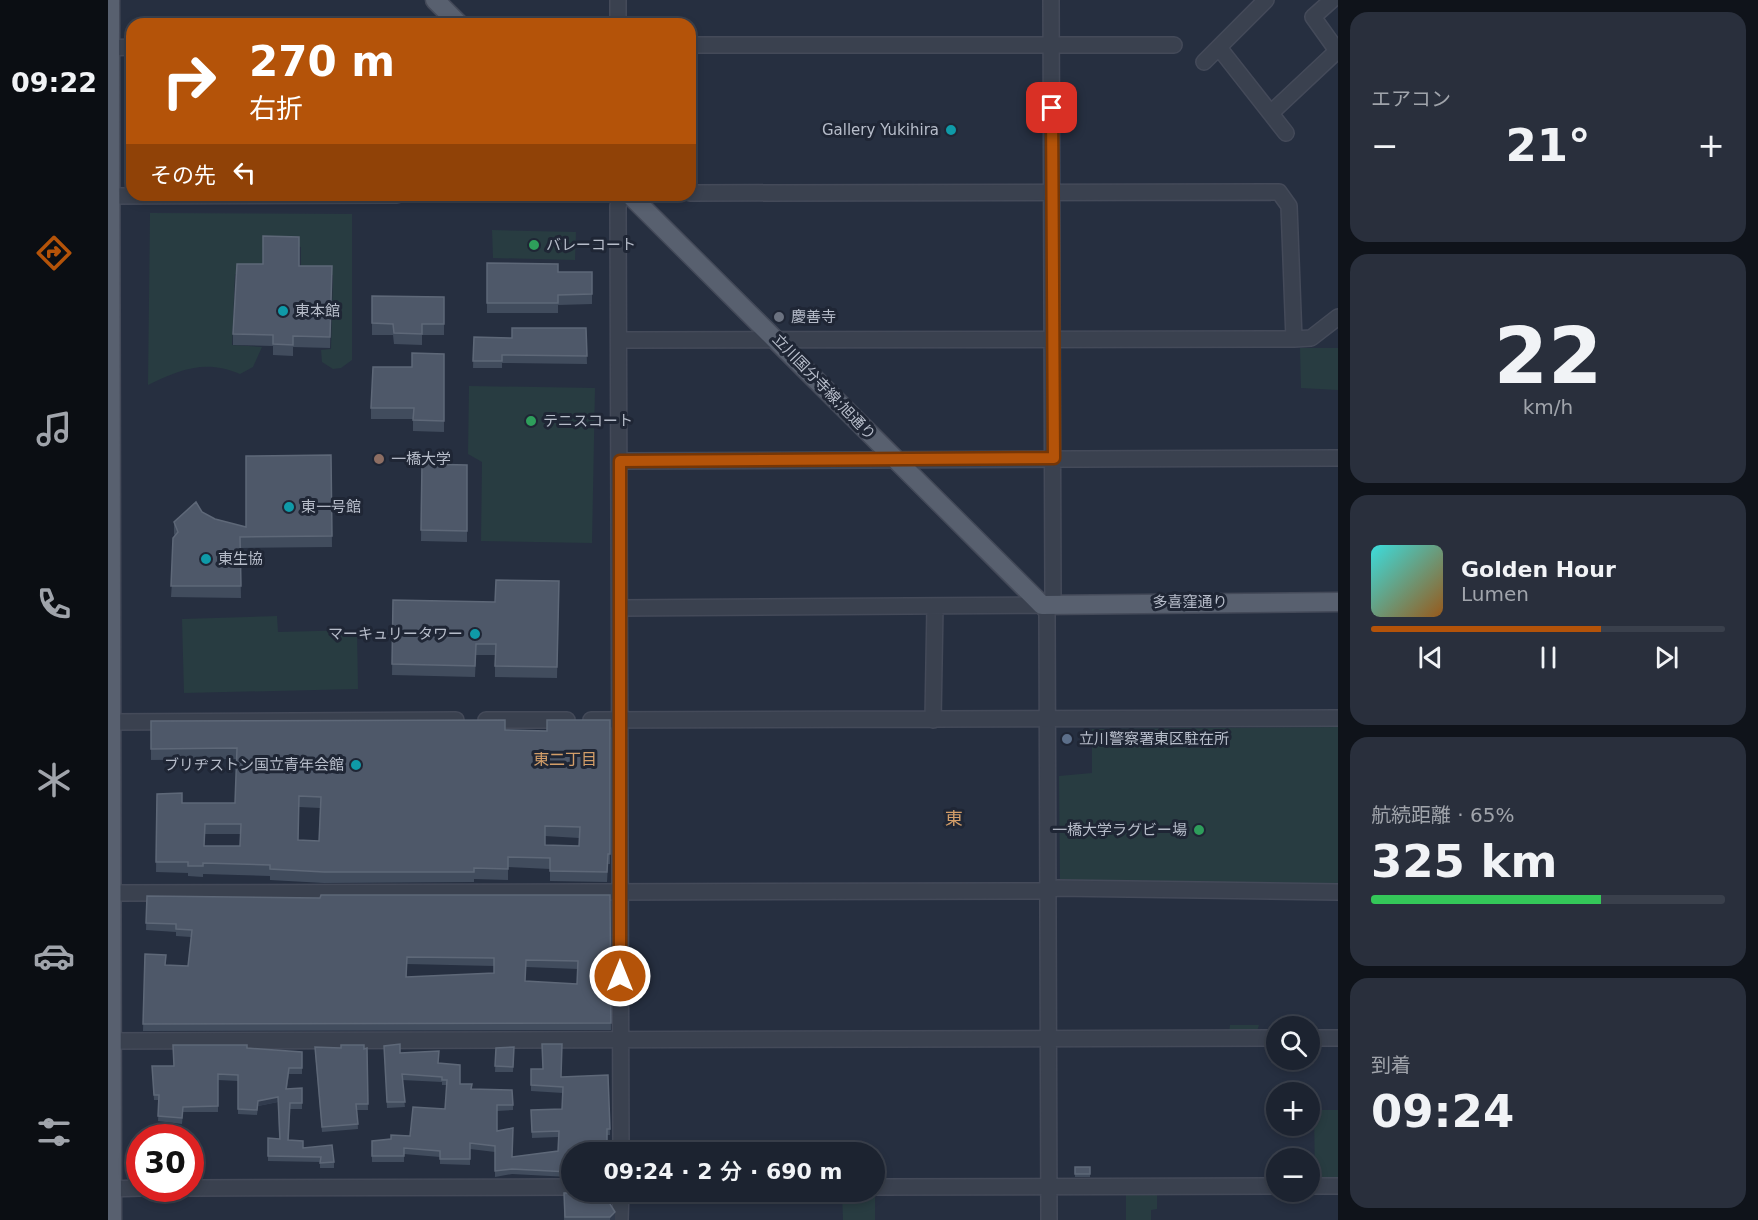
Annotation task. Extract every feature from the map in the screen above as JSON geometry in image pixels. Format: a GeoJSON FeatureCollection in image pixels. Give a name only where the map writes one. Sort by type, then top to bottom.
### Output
{"type":"FeatureCollection","features":[{"type":"Feature","properties":{"kind":"main road"},"geometry":{"type":"LineString","coordinates":[[110,0],[109,893],[112,1220]]}},
{"type":"Feature","properties":{"kind":"main road"},"geometry":{"type":"LineString","coordinates":[[435,0],[453,18]]}},
{"type":"Feature","properties":{"kind":"main road","name":"立川国分寺線;旭通り"},"geometry":{"type":"LineString","coordinates":[[636,201],[779,341],[894,460],[1048,604]]}},
{"type":"Feature","properties":{"kind":"main road","name":"多喜窪通り"},"geometry":{"type":"LineString","coordinates":[[1048,604],[1338,602]]}},
{"type":"Feature","properties":{"kind":"street"},"geometry":{"type":"LineString","coordinates":[[618,0],[618,18]]}},
{"type":"Feature","properties":{"kind":"street"},"geometry":{"type":"LineString","coordinates":[[1049,1220],[1047,613],[1054,458],[1051,0]]}},
{"type":"Feature","properties":{"kind":"street"},"geometry":{"type":"LineString","coordinates":[[1204,62],[1220,49],[1266,0]]}},
{"type":"Feature","properties":{"kind":"street"},"geometry":{"type":"LineString","coordinates":[[1272,112],[1337,52],[1313,17],[1332,0]]}},
{"type":"Feature","properties":{"kind":"street"},"geometry":{"type":"LineString","coordinates":[[696,45],[1174,45]]}},
{"type":"Feature","properties":{"kind":"street"},"geometry":{"type":"LineString","coordinates":[[109,48],[126,47]]}},
{"type":"Feature","properties":{"kind":"street"},"geometry":{"type":"LineString","coordinates":[[1220,49],[1272,112],[1286,133]]}},
{"type":"Feature","properties":{"kind":"street"},"geometry":{"type":"LineString","coordinates":[[696,193],[1279,192],[1290,206],[1294,339]]}},
{"type":"Feature","properties":{"kind":"street"},"geometry":{"type":"LineString","coordinates":[[110,196],[126,196]]}},
{"type":"Feature","properties":{"kind":"street"},"geometry":{"type":"LineString","coordinates":[[621,1142],[618,206],[624,201]]}},
{"type":"Feature","properties":{"kind":"street"},"geometry":{"type":"LineString","coordinates":[[620,340],[1294,339],[1311,338],[1338,317]]}},
{"type":"Feature","properties":{"kind":"street"},"geometry":{"type":"LineString","coordinates":[[620,461],[1338,458]]}},
{"type":"Feature","properties":{"kind":"street"},"geometry":{"type":"LineString","coordinates":[[621,608],[1048,604]]}},
{"type":"Feature","properties":{"kind":"street"},"geometry":{"type":"LineString","coordinates":[[933,720],[935,606]]}},
{"type":"Feature","properties":{"kind":"street"},"geometry":{"type":"LineString","coordinates":[[109,722],[1338,718]]}},
{"type":"Feature","properties":{"kind":"street"},"geometry":{"type":"LineString","coordinates":[[109,893],[1048,891],[1057,888],[1338,892]]}},
{"type":"Feature","properties":{"kind":"street"},"geometry":{"type":"LineString","coordinates":[[110,1041],[1266,1038]]}},
{"type":"Feature","properties":{"kind":"street"},"geometry":{"type":"LineString","coordinates":[[1320,1038],[1338,1038]]}},
{"type":"Feature","properties":{"kind":"street"},"geometry":{"type":"LineString","coordinates":[[885,1187],[1266,1186]]}},
{"type":"Feature","properties":{"kind":"street"},"geometry":{"type":"LineString","coordinates":[[1320,1186],[1338,1186]]}},
{"type":"Feature","properties":{"kind":"street"},"geometry":{"type":"LineString","coordinates":[[110,1189],[126,1188]]}},
{"type":"Feature","properties":{"kind":"street"},"geometry":{"type":"LineString","coordinates":[[204,1188],[561,1188]]}},
{"type":"Feature","properties":{"kind":"street"},"geometry":{"type":"LineString","coordinates":[[620,1220],[621,1202]]}},
{"type":"Feature","properties":{"kind":"green space"},"geometry":{"type":"Polygon","coordinates":[[[150,213],[352,214],[352,360],[341,368],[333,369],[322,362],[321,350],[331,349],[333,275],[301,275],[301,247],[263,246],[262,274],[235,274],[232,345],[262,347],[253,367],[240,374],[215,367],[193,368],[148,385],[150,213]]]}},
{"type":"Feature","properties":{"kind":"green space","name":"バレーコート"},"geometry":{"type":"Polygon","coordinates":[[[492,230],[576,232],[575,260],[493,258],[492,230]]]}},
{"type":"Feature","properties":{"kind":"green space"},"geometry":{"type":"Polygon","coordinates":[[[1300,348],[1338,348],[1338,390],[1301,388],[1300,348]]]}},
{"type":"Feature","properties":{"kind":"green space"},"geometry":{"type":"Polygon","coordinates":[[[469,386],[595,388],[592,543],[481,541],[482,462],[468,454],[469,386]]]}},
{"type":"Feature","properties":{"kind":"green space"},"geometry":{"type":"Polygon","coordinates":[[[277,616],[278,632],[357,630],[358,689],[184,693],[182,619],[277,616]]]}},
{"type":"Feature","properties":{"kind":"green space","name":"一橋大学ラグビー場"},"geometry":{"type":"Polygon","coordinates":[[[1338,727],[1338,885],[1060,884],[1059,776],[1092,773],[1092,729],[1338,727]]]}},
{"type":"Feature","properties":{"kind":"green space"},"geometry":{"type":"Polygon","coordinates":[[[1230,1025],[1259,1025],[1256,1034],[1229,1033],[1230,1025]]]}},
{"type":"Feature","properties":{"kind":"green space"},"geometry":{"type":"Polygon","coordinates":[[[1320,1110],[1338,1110],[1338,1180],[1320,1181],[1320,1148],[1315,1148],[1314,1136],[1320,1136],[1320,1110]]]}},
{"type":"Feature","properties":{"kind":"green space"},"geometry":{"type":"Polygon","coordinates":[[[1126,1190],[1157,1190],[1157,1209],[1151,1210],[1151,1220],[1126,1220],[1126,1190]]]}},
{"type":"Feature","properties":{"kind":"green space"},"geometry":{"type":"Polygon","coordinates":[[[842,1202],[875,1202],[875,1220],[843,1220],[842,1202]]]}},
{"type":"Feature","properties":{"kind":"building","name":"東本館"},"geometry":{"type":"Polygon","coordinates":[[[263,236],[299,237],[299,266],[332,266],[330,337],[293,336],[293,345],[273,344],[273,335],[233,334],[237,264],[263,264],[263,236]]]}},
{"type":"Feature","properties":{"kind":"building"},"geometry":{"type":"Polygon","coordinates":[[[487,263],[558,264],[558,272],[592,272],[592,294],[558,295],[558,303],[487,303],[487,263]]]}},
{"type":"Feature","properties":{"kind":"building"},"geometry":{"type":"Polygon","coordinates":[[[372,296],[444,297],[444,324],[422,324],[422,334],[394,333],[393,324],[372,323],[372,296]]]}},
{"type":"Feature","properties":{"kind":"building"},"geometry":{"type":"Polygon","coordinates":[[[512,328],[586,328],[587,356],[502,355],[502,361],[473,361],[474,337],[512,338],[512,328]]]}},
{"type":"Feature","properties":{"kind":"building"},"geometry":{"type":"Polygon","coordinates":[[[412,353],[444,354],[444,421],[413,420],[414,408],[371,408],[373,367],[412,367],[412,353]]]}},
{"type":"Feature","properties":{"kind":"building"},"geometry":{"type":"Polygon","coordinates":[[[331,455],[332,536],[240,537],[241,586],[171,586],[173,538],[178,532],[174,522],[196,502],[202,512],[215,519],[246,527],[246,456],[331,455]]]}},
{"type":"Feature","properties":{"kind":"building"},"geometry":{"type":"Polygon","coordinates":[[[422,464],[467,465],[467,531],[421,530],[422,464]]]}},
{"type":"Feature","properties":{"kind":"building","name":"マーキュリータワー"},"geometry":{"type":"Polygon","coordinates":[[[496,580],[559,581],[557,667],[495,666],[496,644],[476,644],[475,666],[392,664],[393,600],[495,602],[496,580]]]}},
{"type":"Feature","properties":{"kind":"building"},"geometry":{"type":"Polygon","coordinates":[[[505,720],[505,730],[547,731],[547,720],[610,720],[610,854],[608,854],[607,872],[550,871],[550,858],[508,857],[508,869],[474,868],[474,872],[324,872],[270,869],[270,865],[203,863],[203,866],[188,866],[188,862],[156,862],[157,794],[182,793],[182,803],[235,803],[237,748],[151,749],[151,721],[505,720]],[[299,796],[298,840],[319,841],[321,797],[299,796]],[[205,824],[204,846],[240,846],[241,824],[205,824]],[[545,826],[545,845],[579,846],[580,827],[545,826]]]}},
{"type":"Feature","properties":{"kind":"building"},"geometry":{"type":"Polygon","coordinates":[[[321,895],[610,895],[611,1023],[143,1024],[145,954],[166,955],[165,965],[188,966],[192,930],[176,929],[176,924],[146,923],[147,896],[320,898],[321,895]],[[407,957],[406,977],[494,973],[494,958],[407,957]],[[526,960],[525,981],[577,984],[578,961],[526,960]]]}},
{"type":"Feature","properties":{"kind":"building"},"geometry":{"type":"Polygon","coordinates":[[[400,1044],[400,1053],[439,1051],[438,1063],[460,1065],[460,1084],[472,1084],[471,1089],[512,1090],[513,1105],[497,1105],[497,1131],[513,1128],[512,1157],[558,1151],[559,1131],[532,1132],[531,1110],[562,1109],[563,1087],[531,1085],[531,1069],[543,1069],[542,1044],[562,1044],[561,1077],[608,1075],[610,1129],[607,1129],[607,1142],[561,1142],[561,1172],[512,1169],[495,1171],[495,1146],[470,1143],[470,1159],[440,1159],[440,1151],[404,1148],[404,1156],[372,1156],[372,1141],[391,1139],[391,1135],[410,1136],[413,1107],[445,1109],[447,1080],[442,1080],[442,1077],[402,1074],[405,1102],[387,1102],[384,1046],[400,1044]]]}},
{"type":"Feature","properties":{"kind":"building"},"geometry":{"type":"Polygon","coordinates":[[[173,1045],[247,1045],[247,1048],[302,1052],[302,1068],[289,1068],[286,1089],[302,1088],[302,1103],[290,1103],[288,1140],[303,1141],[303,1148],[332,1145],[334,1162],[320,1163],[321,1157],[268,1156],[268,1138],[280,1139],[278,1097],[258,1101],[257,1110],[238,1109],[238,1075],[218,1074],[218,1106],[183,1107],[182,1118],[158,1116],[159,1095],[154,1095],[152,1066],[174,1066],[173,1045]]]}},
{"type":"Feature","properties":{"kind":"building"},"geometry":{"type":"Polygon","coordinates":[[[341,1045],[364,1045],[364,1049],[367,1048],[368,1104],[356,1104],[358,1124],[322,1127],[315,1047],[341,1048],[341,1045]]]}},
{"type":"Feature","properties":{"kind":"building"},"geometry":{"type":"Polygon","coordinates":[[[514,1047],[513,1067],[495,1066],[496,1048],[514,1047]]]}},
{"type":"Feature","properties":{"kind":"building"},"geometry":{"type":"Polygon","coordinates":[[[1075,1167],[1090,1167],[1090,1174],[1075,1174],[1075,1167]]]}},
{"type":"Feature","properties":{"kind":"building"},"geometry":{"type":"Polygon","coordinates":[[[564,1202],[610,1202],[615,1212],[610,1217],[565,1217],[564,1202]]]}},
{"type":"Feature","properties":{"kind":"place","name":"Gallery Yukihira"},"geometry":{"type":"Point","coordinates":[951,130]}},
{"type":"Feature","properties":{"kind":"place","name":"バレーコート"},"geometry":{"type":"Point","coordinates":[534,245]}},
{"type":"Feature","properties":{"kind":"place","name":"東本館"},"geometry":{"type":"Point","coordinates":[283,311]}},
{"type":"Feature","properties":{"kind":"place","name":"慶善寺"},"geometry":{"type":"Point","coordinates":[779,317]}},
{"type":"Feature","properties":{"kind":"place","name":"テニスコート"},"geometry":{"type":"Point","coordinates":[531,421]}},
{"type":"Feature","properties":{"kind":"place","name":"一橋大学"},"geometry":{"type":"Point","coordinates":[379,459]}},
{"type":"Feature","properties":{"kind":"place","name":"東一号館"},"geometry":{"type":"Point","coordinates":[289,507]}},
{"type":"Feature","properties":{"kind":"place","name":"東生協"},"geometry":{"type":"Point","coordinates":[206,559]}},
{"type":"Feature","properties":{"kind":"place","name":"マーキュリータワー"},"geometry":{"type":"Point","coordinates":[475,634]}},
{"type":"Feature","properties":{"kind":"place","name":"立川警察署東区駐在所"},"geometry":{"type":"Point","coordinates":[1067,739]}},
{"type":"Feature","properties":{"kind":"place","name":"ブリヂストン国立青年会館"},"geometry":{"type":"Point","coordinates":[356,765]}},
{"type":"Feature","properties":{"kind":"place","name":"一橋大学ラグビー場"},"geometry":{"type":"Point","coordinates":[1199,830]}},
{"type":"Feature","properties":{"kind":"district","name":"東二丁目"},"geometry":{"type":"Point","coordinates":[565,759]}},
{"type":"Feature","properties":{"kind":"district","name":"東"},"geometry":{"type":"Point","coordinates":[954,819]}},
{"type":"Feature","properties":{"kind":"route"},"geometry":{"type":"LineString","coordinates":[[620,976],[620,461],[1054,458],[1052,108]]}}]}
